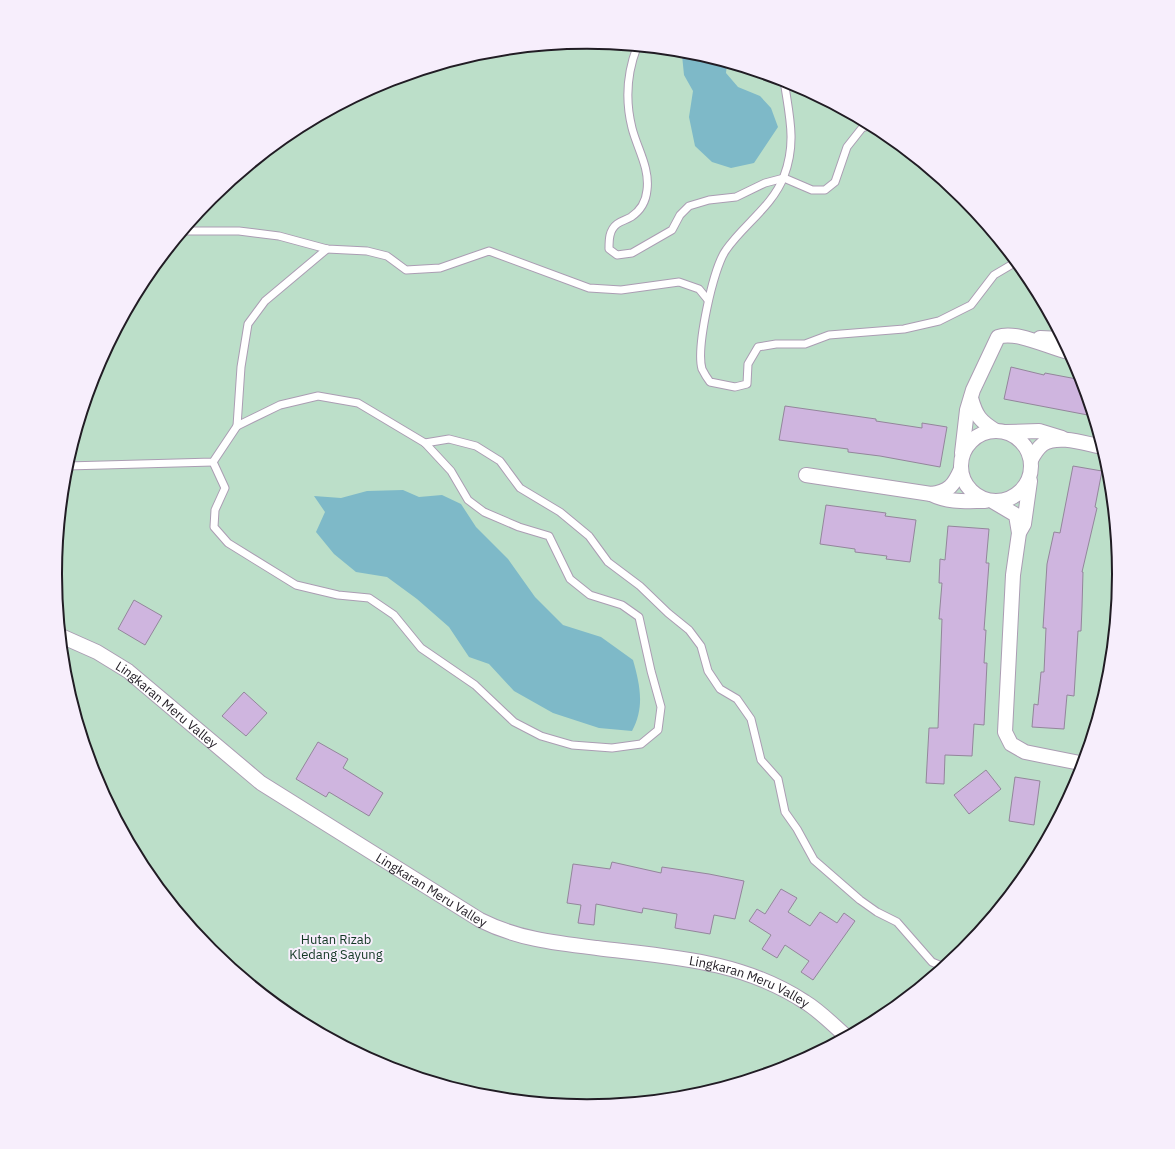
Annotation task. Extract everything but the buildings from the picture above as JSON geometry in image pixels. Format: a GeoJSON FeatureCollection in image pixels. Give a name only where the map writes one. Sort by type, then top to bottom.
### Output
{"type":"FeatureCollection","features":[{"type":"Feature","properties":{"kind":"street"},"geometry":{"type":"LineString","coordinates":[[1057,339],[1006,335],[996,339],[977,380],[967,410],[961,464],[962,478],[969,489],[979,498],[991,501],[1016,515],[1019,533],[1014,575],[1005,732],[1011,744],[1017,749],[1078,763]]}},
{"type":"Feature","properties":{"kind":"street"},"geometry":{"type":"LineString","coordinates":[[1020,337],[1063,350]]}},
{"type":"Feature","properties":{"kind":"street"},"geometry":{"type":"LineString","coordinates":[[971,398],[974,410],[981,421],[1022,442],[1028,450],[1031,460],[1030,476],[1024,524],[1019,533]]}},
{"type":"Feature","properties":{"kind":"street"},"geometry":{"type":"LineString","coordinates":[[806,475],[931,494],[940,493],[951,488],[970,442],[986,432],[1039,431],[1058,435],[1066,440],[1097,447]]}},
{"type":"Feature","properties":{"kind":"street"},"geometry":{"type":"LineString","coordinates":[[1031,460],[1043,444],[1066,440]]}},
{"type":"Feature","properties":{"kind":"street"},"geometry":{"type":"LineString","coordinates":[[931,494],[942,499],[952,501],[991,501],[1012,498],[1020,492],[1030,476]]}},
{"type":"Feature","properties":{"kind":"street","name":"Lingkaran Meru Valley"},"geometry":{"type":"LineString","coordinates":[[66,638],[97,652],[128,671],[261,784],[473,916],[498,929],[539,941],[696,960],[743,971],[806,1002],[843,1034]]}},
{"type":"Feature","properties":{"kind":"lane"},"geometry":{"type":"LineString","coordinates":[[636,51],[629,70],[627,97],[632,128],[646,171],[648,189],[642,206],[631,217],[616,224],[609,236],[609,249],[617,255],[632,253],[672,230],[680,215],[689,206],[709,200],[736,197],[765,183],[784,178],[812,190],[825,190],[835,182],[847,147],[863,128]]}},
{"type":"Feature","properties":{"kind":"lane"},"geometry":{"type":"LineString","coordinates":[[785,88],[791,121],[792,150],[784,178],[768,203],[725,252],[708,300],[702,338],[702,368],[710,382],[735,387],[747,384],[748,364],[758,347],[776,344],[805,344],[829,335],[904,329],[939,321],[971,305],[994,275],[1011,265]]}},
{"type":"Feature","properties":{"kind":"lane"},"geometry":{"type":"LineString","coordinates":[[189,232],[239,231],[279,236],[327,249],[367,252],[386,256],[406,270],[440,268],[489,252],[589,288],[621,290],[679,282],[699,289],[708,300]]}},
{"type":"Feature","properties":{"kind":"lane"},"geometry":{"type":"LineString","coordinates":[[213,462],[237,426],[241,367],[248,324],[265,301],[327,249]]}},
{"type":"Feature","properties":{"kind":"lane"},"geometry":{"type":"LineString","coordinates":[[213,462],[225,488],[215,510],[214,527],[228,543],[296,585],[338,595],[369,598],[394,615],[422,648],[442,664],[475,684],[514,722],[540,736],[572,745],[612,748],[641,744],[658,730],[661,707],[649,665],[639,617],[622,605],[590,595],[570,579],[549,536],[512,524],[484,512],[468,500],[451,471],[425,443],[358,403],[318,396],[280,405],[237,426]]}},
{"type":"Feature","properties":{"kind":"lane"},"geometry":{"type":"LineString","coordinates":[[425,443],[449,439],[476,446],[500,461],[520,488],[560,512],[571,521],[588,536],[608,562],[640,586],[668,613],[689,630],[701,646],[708,671],[720,689],[737,699],[751,719],[761,760],[778,779],[785,812],[797,829],[814,860],[860,900],[877,912],[897,922],[932,962],[939,965]]}},
{"type":"Feature","properties":{"kind":"lane"},"geometry":{"type":"LineString","coordinates":[[73,466],[213,462]]}},
{"type":"Feature","properties":{"kind":"green space","name":"Hutan Rizab Kledang Sayung"},"geometry":{"type":"Polygon","coordinates":[[[588,49],[656,53],[724,67],[756,77],[789,89],[850,119],[907,158],[934,179],[983,228],[1004,255],[1043,312],[1059,342],[1073,373],[1095,438],[1109,506],[1112,540],[1112,609],[1109,643],[1095,711],[1085,743],[1073,776],[1043,837],[1004,894],[983,921],[934,970],[907,991],[850,1030],[820,1046],[789,1060],[724,1082],[656,1096],[622,1099],[553,1099],[519,1096],[451,1082],[419,1072],[386,1060],[325,1030],[268,991],[241,970],[192,921],[171,894],[132,837],[116,807],[102,776],[80,711],[66,643],[63,609],[62,574],[66,506],[80,438],[90,406],[102,373],[132,312],[171,255],[192,228],[241,179],[268,158],[325,119],[355,103],[386,89],[451,67],[519,53],[553,50],[588,49]]]}},
{"type":"Feature","properties":{"kind":"water"},"geometry":{"type":"Polygon","coordinates":[[[682,58],[727,68],[726,73],[738,87],[760,96],[771,108],[778,127],[754,163],[731,168],[712,162],[695,146],[689,117],[693,91],[684,75],[682,58]]]}},
{"type":"Feature","properties":{"kind":"water"},"geometry":{"type":"Polygon","coordinates":[[[403,490],[419,497],[442,495],[461,504],[476,527],[508,559],[535,597],[563,625],[601,637],[633,660],[638,678],[640,705],[639,713],[632,731],[599,728],[553,713],[514,691],[489,664],[469,657],[449,627],[417,599],[387,577],[356,572],[334,554],[316,532],[325,512],[314,496],[341,498],[367,491],[403,490]]]}}]}
